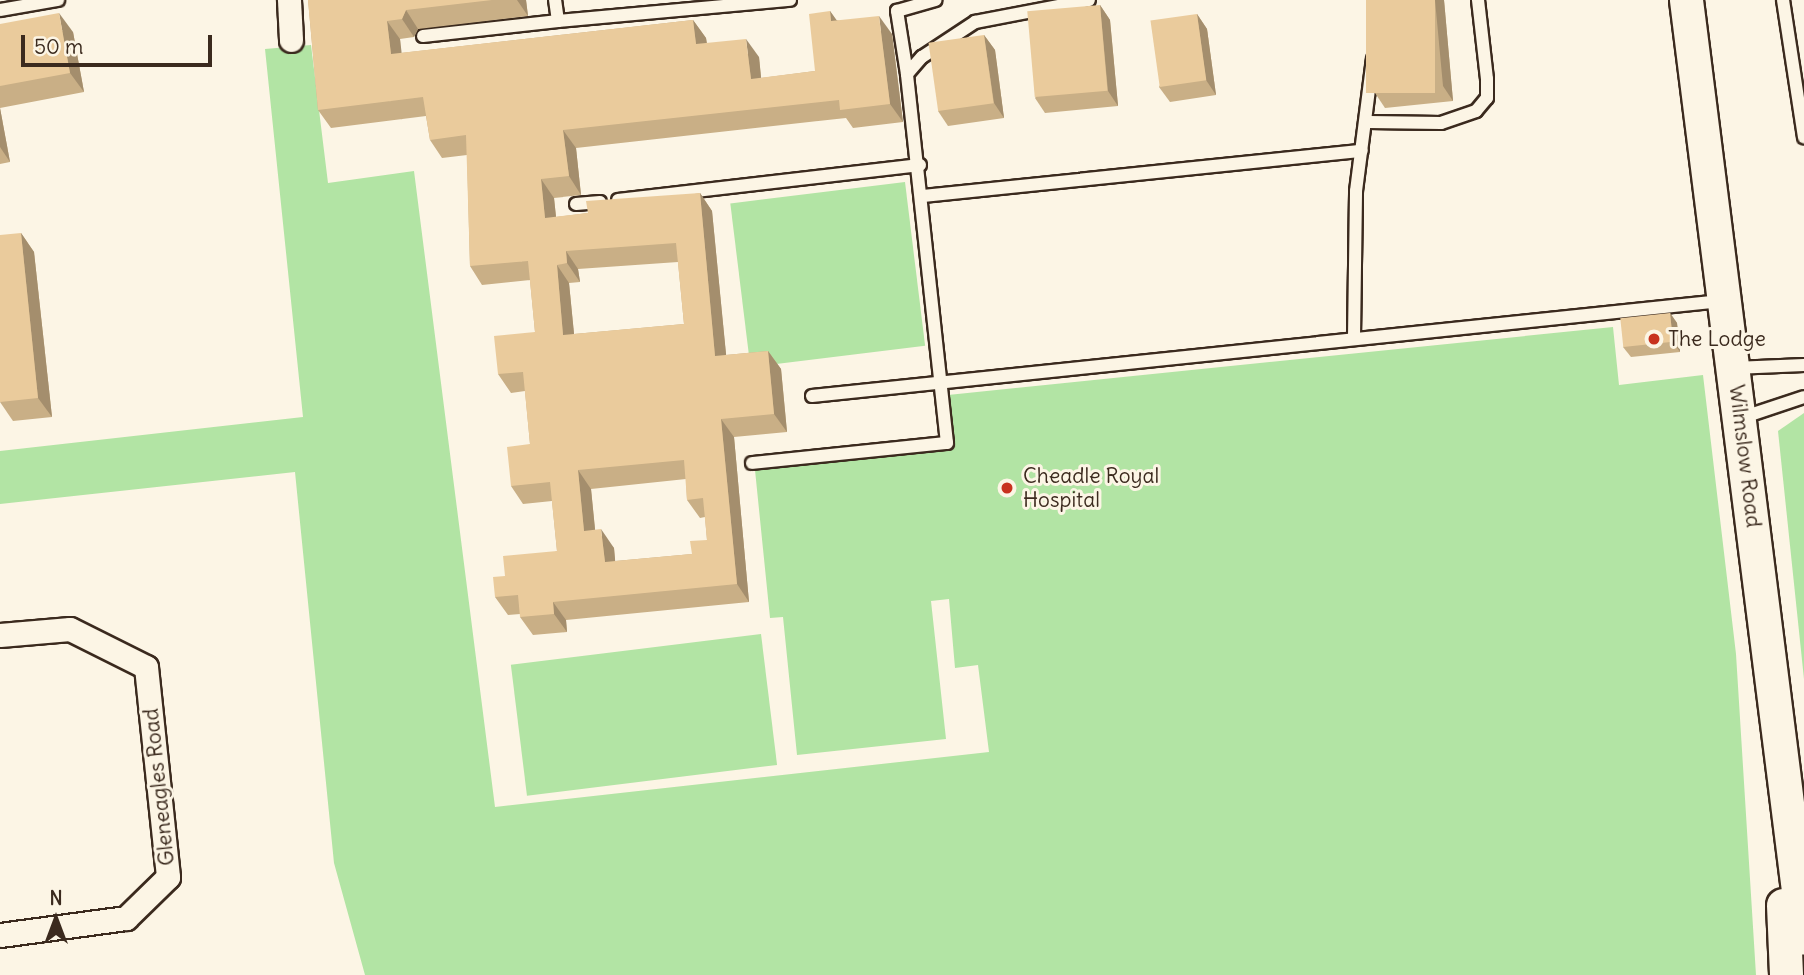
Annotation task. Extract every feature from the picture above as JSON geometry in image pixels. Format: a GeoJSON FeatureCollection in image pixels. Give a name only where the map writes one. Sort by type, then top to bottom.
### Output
{"type":"FeatureCollection","features":[{"type":"Feature","properties":{"kind":"main road","name":"Wilmslow Road"},"geometry":{"type":"LineString","coordinates":[[1686,0],[1804,938]]}},
{"type":"Feature","properties":{"kind":"main road","name":"Wilmslow Road"},"geometry":{"type":"LineString","coordinates":[[1775,704],[1786,975]]}},
{"type":"Feature","properties":{"kind":"street"},"geometry":{"type":"LineString","coordinates":[[289,0],[291,40]]}},
{"type":"Feature","properties":{"kind":"street","name":"Gleneagles Road"},"geometry":{"type":"LineString","coordinates":[[0,635],[70,629],[146,667],[169,877],[126,918],[0,935]]}},
{"type":"Feature","properties":{"kind":"lane"},"geometry":{"type":"LineString","coordinates":[[0,10],[58,0]]}},
{"type":"Feature","properties":{"kind":"lane"},"geometry":{"type":"LineString","coordinates":[[555,0],[558,21]]}},
{"type":"Feature","properties":{"kind":"lane"},"geometry":{"type":"LineString","coordinates":[[423,36],[790,0]]}},
{"type":"Feature","properties":{"kind":"lane"},"geometry":{"type":"LineString","coordinates":[[752,463],[947,443],[920,164],[895,6],[935,0]]}},
{"type":"Feature","properties":{"kind":"lane"},"geometry":{"type":"LineString","coordinates":[[908,75],[922,57],[975,22],[1089,0]]}},
{"type":"Feature","properties":{"kind":"lane"},"geometry":{"type":"LineString","coordinates":[[1369,122],[1441,123],[1476,111],[1487,98],[1488,79],[1478,0]]}},
{"type":"Feature","properties":{"kind":"lane"},"geometry":{"type":"LineString","coordinates":[[1783,0],[1798,48],[1804,137]]}},
{"type":"Feature","properties":{"kind":"lane"},"geometry":{"type":"LineString","coordinates":[[1354,337],[1353,240],[1369,122],[1371,37]]}},
{"type":"Feature","properties":{"kind":"lane"},"geometry":{"type":"LineString","coordinates":[[923,196],[1363,151]]}},
{"type":"Feature","properties":{"kind":"lane"},"geometry":{"type":"LineString","coordinates":[[576,204],[920,164]]}},
{"type":"Feature","properties":{"kind":"lane"},"geometry":{"type":"LineString","coordinates":[[812,396],[940,378],[1725,300]]}},
{"type":"Feature","properties":{"kind":"lane"},"geometry":{"type":"LineString","coordinates":[[1734,368],[1804,365]]}},
{"type":"Feature","properties":{"kind":"lane"},"geometry":{"type":"LineString","coordinates":[[1740,418],[1804,397]]}},
{"type":"Feature","properties":{"kind":"green space"},"geometry":{"type":"Polygon","coordinates":[[[311,45],[328,183],[414,171],[495,807],[989,752],[978,665],[955,668],[949,599],[931,601],[946,739],[797,755],[783,617],[770,618],[755,470],[934,452],[950,443],[948,395],[1613,327],[1619,385],[1703,375],[1736,654],[1756,975],[365,975],[334,863],[295,472],[0,504],[0,451],[303,417],[265,49],[311,45]]]}},
{"type":"Feature","properties":{"kind":"green space"},"geometry":{"type":"Polygon","coordinates":[[[905,182],[925,346],[750,367],[730,203],[905,182]]]}},
{"type":"Feature","properties":{"kind":"green space"},"geometry":{"type":"Polygon","coordinates":[[[1804,413],[1804,679],[1778,431],[1804,413]]]}},
{"type":"Feature","properties":{"kind":"green space"},"geometry":{"type":"Polygon","coordinates":[[[761,634],[777,765],[527,796],[511,665],[761,634]]]}},
{"type":"Feature","properties":{"kind":"building"},"geometry":{"type":"Polygon","coordinates":[[[308,0],[492,0],[406,10],[402,19],[387,21],[391,54],[693,20],[696,44],[746,39],[751,79],[815,71],[809,14],[830,11],[831,21],[879,16],[890,104],[840,110],[839,100],[563,130],[569,176],[541,179],[545,218],[588,213],[586,201],[700,193],[715,356],[768,351],[774,414],[721,419],[737,584],[553,602],[554,614],[520,617],[518,595],[495,597],[493,577],[505,576],[503,556],[557,551],[550,482],[511,486],[507,447],[530,444],[523,372],[498,374],[494,336],[535,332],[528,261],[470,266],[466,135],[430,140],[423,97],[318,110],[308,0]],[[676,243],[566,251],[567,263],[557,265],[563,335],[684,324],[676,243]],[[684,460],[578,470],[584,531],[601,529],[605,562],[692,554],[690,541],[707,540],[703,498],[687,500],[684,460]]]}},
{"type":"Feature","properties":{"kind":"building"},"geometry":{"type":"Polygon","coordinates":[[[1366,0],[1435,0],[1435,93],[1366,93],[1366,0]]]}},
{"type":"Feature","properties":{"kind":"building"},"geometry":{"type":"Polygon","coordinates":[[[1100,5],[1107,91],[1035,97],[1027,11],[1100,5]]]}},
{"type":"Feature","properties":{"kind":"building"},"geometry":{"type":"Polygon","coordinates":[[[59,13],[70,73],[0,86],[0,24],[59,13]]]}},
{"type":"Feature","properties":{"kind":"building"},"geometry":{"type":"Polygon","coordinates":[[[1197,14],[1206,80],[1160,87],[1150,21],[1197,14]]]}},
{"type":"Feature","properties":{"kind":"building"},"geometry":{"type":"Polygon","coordinates":[[[984,35],[994,103],[938,111],[929,43],[984,35]]]}},
{"type":"Feature","properties":{"kind":"building"},"geometry":{"type":"Polygon","coordinates":[[[21,233],[38,398],[0,402],[0,235],[21,233]]]}},
{"type":"Feature","properties":{"kind":"building"},"geometry":{"type":"Polygon","coordinates":[[[1670,313],[1673,342],[1623,347],[1620,318],[1670,313]]]}},
{"type":"Feature","properties":{"kind":"place","name":"The Lodge"},"geometry":{"type":"Point","coordinates":[1654,339]}},
{"type":"Feature","properties":{"kind":"place","name":"Cheadle Royal Hospital"},"geometry":{"type":"Point","coordinates":[1007,488]}}]}
